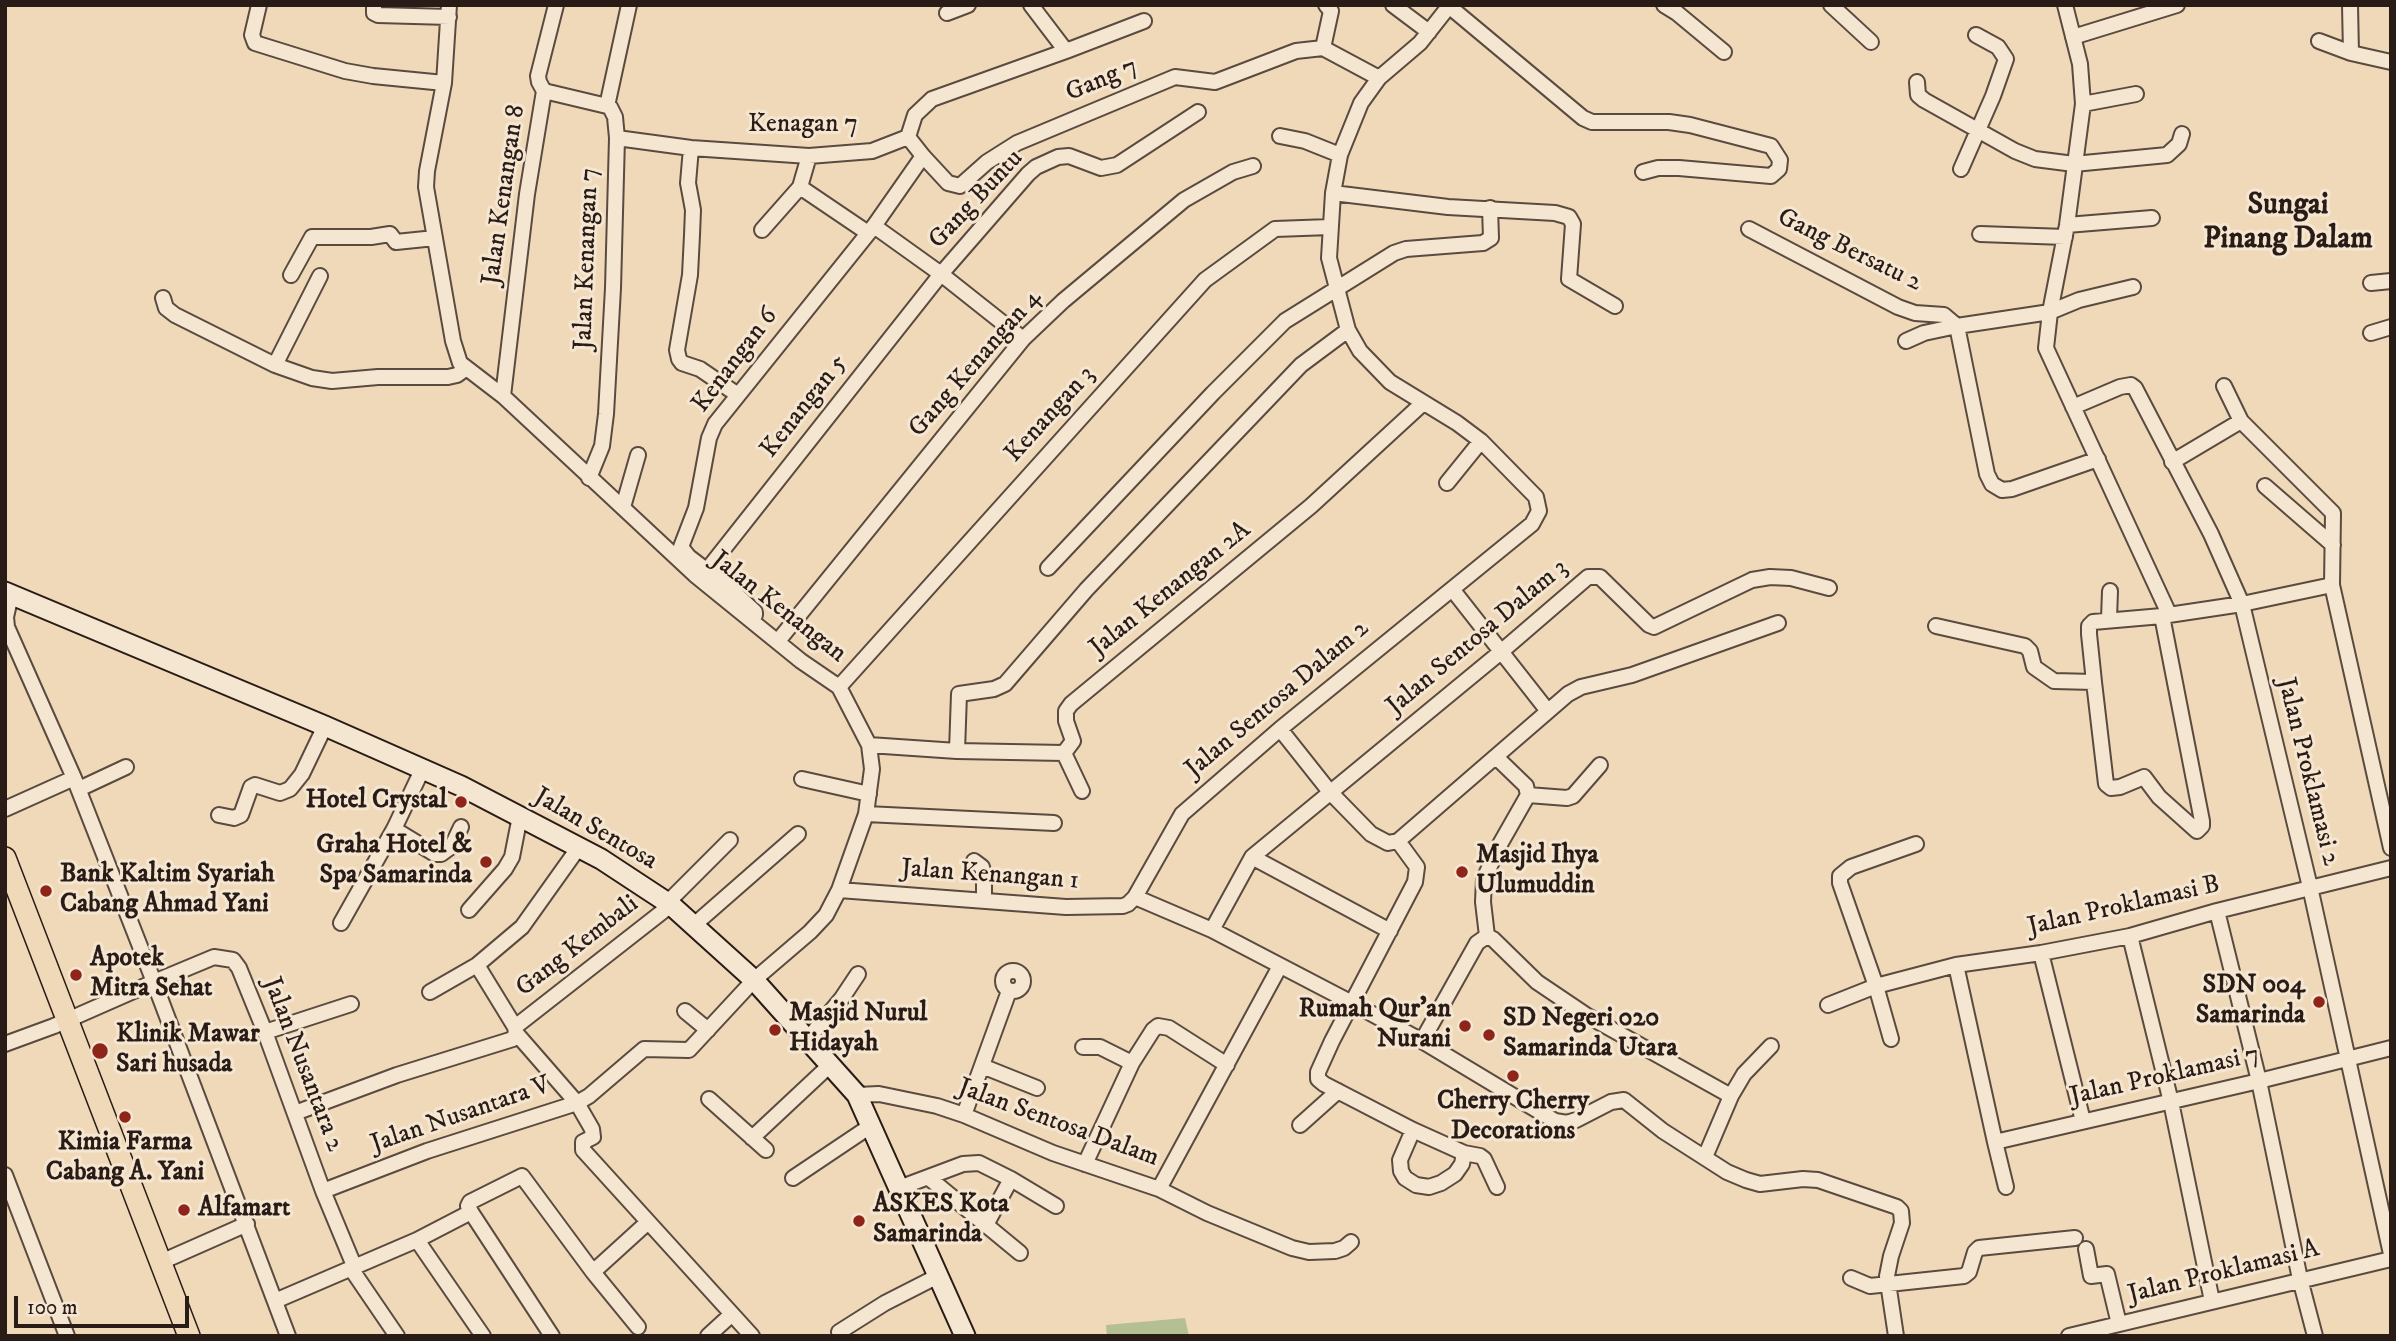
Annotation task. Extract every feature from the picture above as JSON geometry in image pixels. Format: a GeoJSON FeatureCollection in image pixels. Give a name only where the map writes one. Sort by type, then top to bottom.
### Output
{"type":"FeatureCollection","features":[{"type":"Feature","properties":{"kind":"main road"},"geometry":{"type":"LineString","coordinates":[[5,858],[61,1023],[174,1336]]}},
{"type":"Feature","properties":{"kind":"main road"},"geometry":{"type":"LineString","coordinates":[[5,894],[161,1262],[189,1336]]}},
{"type":"Feature","properties":{"kind":"street"},"geometry":{"type":"LineString","coordinates":[[259,5],[252,35],[255,43],[345,71],[444,83]]}},
{"type":"Feature","properties":{"kind":"street"},"geometry":{"type":"LineString","coordinates":[[163,298],[166,308],[175,315],[275,365],[312,378],[332,381],[378,377],[448,377],[465,369],[457,356],[426,187],[444,83],[449,11],[378,15],[374,13],[374,5]]}},
{"type":"Feature","properties":{"kind":"street","name":"Jalan Kenangan 8"},"geometry":{"type":"LineString","coordinates":[[503,396],[527,194],[544,91],[538,76],[556,5]]}},
{"type":"Feature","properties":{"kind":"street"},"geometry":{"type":"LineString","coordinates":[[544,91],[607,106],[629,5]]}},
{"type":"Feature","properties":{"kind":"street"},"geometry":{"type":"LineString","coordinates":[[947,13],[968,5]]}},
{"type":"Feature","properties":{"kind":"street"},"geometry":{"type":"LineString","coordinates":[[1031,5],[1066,51]]}},
{"type":"Feature","properties":{"kind":"street"},"geometry":{"type":"LineString","coordinates":[[1326,5],[1331,10],[1323,48],[1379,78]]}},
{"type":"Feature","properties":{"kind":"street"},"geometry":{"type":"LineString","coordinates":[[1393,5],[1429,32]]}},
{"type":"Feature","properties":{"kind":"street"},"geometry":{"type":"LineString","coordinates":[[1664,5],[1724,52]]}},
{"type":"Feature","properties":{"kind":"street"},"geometry":{"type":"LineString","coordinates":[[1831,5],[1871,42]]}},
{"type":"Feature","properties":{"kind":"street"},"geometry":{"type":"LineString","coordinates":[[2065,5],[2080,65],[2083,104],[2066,231],[2050,312],[2046,348],[2098,459],[2165,615],[2202,821],[2200,830],[2194,829],[2159,797],[2144,778],[2120,787],[2111,788],[2106,784],[2089,634],[2089,626],[2093,622],[2165,615],[2242,604],[2332,585]]}},
{"type":"Feature","properties":{"kind":"street"},"geometry":{"type":"LineString","coordinates":[[2073,37],[2178,5]]}},
{"type":"Feature","properties":{"kind":"street"},"geometry":{"type":"LineString","coordinates":[[2350,5],[2351,53]]}},
{"type":"Feature","properties":{"kind":"street"},"geometry":{"type":"LineString","coordinates":[[1447,483],[1481,441],[1457,423],[1390,383],[1375,368],[1360,351],[1348,330],[1335,288],[1329,258],[1333,193],[1340,155],[1361,103],[1379,78],[1420,43],[1450,6],[1583,118],[1592,122],[1669,122],[1690,125],[1771,146],[1780,160],[1779,169],[1771,176],[1669,168],[1643,172]]}},
{"type":"Feature","properties":{"kind":"street"},"geometry":{"type":"LineString","coordinates":[[922,156],[908,137],[909,127],[915,115],[932,99],[1144,21]]}},
{"type":"Feature","properties":{"kind":"street"},"geometry":{"type":"LineString","coordinates":[[1961,169],[2005,67],[2006,59],[1998,47],[1976,35]]}},
{"type":"Feature","properties":{"kind":"street"},"geometry":{"type":"LineString","coordinates":[[2319,41],[2351,53],[2391,62]]}},
{"type":"Feature","properties":{"kind":"street","name":"Gang 7"},"geometry":{"type":"LineString","coordinates":[[922,156],[948,183],[960,186],[987,162],[1017,143],[1175,77],[1215,82],[1296,51],[1323,48]]}},
{"type":"Feature","properties":{"kind":"street"},"geometry":{"type":"LineString","coordinates":[[1917,82],[1918,95],[2026,156],[2074,164],[2167,155],[2179,144],[2182,134]]}},
{"type":"Feature","properties":{"kind":"street"},"geometry":{"type":"LineString","coordinates":[[2083,104],[2136,94]]}},
{"type":"Feature","properties":{"kind":"street","name":"Jalan Kenangan 7"},"geometry":{"type":"LineString","coordinates":[[589,478],[602,446],[606,414],[617,138],[615,117],[607,106]]}},
{"type":"Feature","properties":{"kind":"street","name":"Gang Buntu"},"geometry":{"type":"LineString","coordinates":[[941,274],[1036,167],[1058,157],[1069,156],[1101,168],[1118,166],[1198,112]]}},
{"type":"Feature","properties":{"kind":"street"},"geometry":{"type":"LineString","coordinates":[[1280,136],[1305,141],[1340,155]]}},
{"type":"Feature","properties":{"kind":"street","name":"Kenagan 7"},"geometry":{"type":"LineString","coordinates":[[617,138],[691,148],[809,156],[872,151],[908,137]]}},
{"type":"Feature","properties":{"kind":"street"},"geometry":{"type":"LineString","coordinates":[[691,148],[688,183],[692,210],[690,275],[677,350],[682,363],[700,369],[738,395]]}},
{"type":"Feature","properties":{"kind":"street"},"geometry":{"type":"LineString","coordinates":[[762,230],[800,187],[809,156]]}},
{"type":"Feature","properties":{"kind":"street","name":"Kenangan 6"},"geometry":{"type":"LineString","coordinates":[[755,623],[755,612],[682,551],[682,542],[696,508],[712,430],[871,230],[922,156]]}},
{"type":"Feature","properties":{"kind":"street","name":"Gang Kenangan 4"},"geometry":{"type":"LineString","coordinates":[[778,641],[1023,339],[1184,200],[1233,172],[1253,166]]}},
{"type":"Feature","properties":{"kind":"street"},"geometry":{"type":"LineString","coordinates":[[800,187],[941,274],[1023,339]]}},
{"type":"Feature","properties":{"kind":"street"},"geometry":{"type":"LineString","coordinates":[[1333,193],[1448,207],[1555,213],[1569,217],[1573,224],[1569,279],[1615,306]]}},
{"type":"Feature","properties":{"kind":"street"},"geometry":{"type":"LineString","coordinates":[[1048,568],[1213,393],[1285,321],[1394,253],[1406,249],[1483,243],[1491,238],[1490,208]]}},
{"type":"Feature","properties":{"kind":"street"},"geometry":{"type":"LineString","coordinates":[[1980,234],[2066,231],[2152,218]]}},
{"type":"Feature","properties":{"kind":"street","name":"Kenangan 3"},"geometry":{"type":"LineString","coordinates":[[838,687],[1205,280],[1275,229],[1330,227]]}},
{"type":"Feature","properties":{"kind":"street","name":"Gang Bersatu 2"},"geometry":{"type":"LineString","coordinates":[[1748,229],[1898,307],[1915,313],[1944,315],[1957,326]]}},
{"type":"Feature","properties":{"kind":"street"},"geometry":{"type":"LineString","coordinates":[[291,275],[312,237],[371,237],[390,234],[396,242],[435,238]]}},
{"type":"Feature","properties":{"kind":"street","name":"Kenangan 5"},"geometry":{"type":"LineString","coordinates":[[707,570],[941,274]]}},
{"type":"Feature","properties":{"kind":"street"},"geometry":{"type":"LineString","coordinates":[[275,365],[320,276]]}},
{"type":"Feature","properties":{"kind":"street"},"geometry":{"type":"LineString","coordinates":[[2371,283],[2391,281]]}},
{"type":"Feature","properties":{"kind":"street"},"geometry":{"type":"LineString","coordinates":[[1906,341],[1924,332],[2050,312],[2080,300],[2133,286]]}},
{"type":"Feature","properties":{"kind":"street"},"geometry":{"type":"LineString","coordinates":[[1957,326],[1987,474],[1992,484],[2001,490],[2012,489],[2098,459]]}},
{"type":"Feature","properties":{"kind":"street"},"geometry":{"type":"LineString","coordinates":[[2371,333],[2391,327]]}},
{"type":"Feature","properties":{"kind":"street","name":"Jalan Kenangan 2A"},"geometry":{"type":"LineString","coordinates":[[957,751],[959,694],[994,689],[1005,684],[1086,590],[1301,365],[1348,330]]}},
{"type":"Feature","properties":{"kind":"street","name":"Jalan Kenangan"},"geometry":{"type":"LineString","coordinates":[[465,369],[503,396],[695,575],[838,687],[869,745],[872,769],[866,814],[839,890],[826,915],[754,980],[689,1050],[644,1049],[577,1103]]}},
{"type":"Feature","properties":{"kind":"street","name":"Jalan Proklamasi 2"},"geometry":{"type":"LineString","coordinates":[[2073,407],[2120,387],[2130,385],[2140,393],[2172,462],[2211,534],[2242,604],[2310,887],[2391,1256]]}},
{"type":"Feature","properties":{"kind":"street"},"geometry":{"type":"LineString","coordinates":[[2224,386],[2242,421],[2331,509],[2334,518],[2332,585],[2391,848]]}},
{"type":"Feature","properties":{"kind":"street","name":"Jalan Kenangan 2A"},"geometry":{"type":"LineString","coordinates":[[1064,753],[1073,741],[1066,721],[1070,704],[1311,506],[1422,404]]}},
{"type":"Feature","properties":{"kind":"street"},"geometry":{"type":"LineString","coordinates":[[2172,462],[2242,421]]}},
{"type":"Feature","properties":{"kind":"street","name":"Jalan Sentosa Dalam 2"},"geometry":{"type":"LineString","coordinates":[[1135,897],[1182,814],[1280,729],[1532,524],[1539,511],[1536,497],[1481,441]]}},
{"type":"Feature","properties":{"kind":"street"},"geometry":{"type":"LineString","coordinates":[[623,507],[638,455]]}},
{"type":"Feature","properties":{"kind":"street"},"geometry":{"type":"LineString","coordinates":[[2266,486],[2333,545]]}},
{"type":"Feature","properties":{"kind":"street","name":"Jalan Sentosa Dalam 3"},"geometry":{"type":"LineString","coordinates":[[1212,930],[1252,857],[1588,577],[1600,578],[1648,625],[1654,627],[1752,580],[1791,578],[1829,588]]}},
{"type":"Feature","properties":{"kind":"street"},"geometry":{"type":"LineString","coordinates":[[1452,589],[1547,710]]}},
{"type":"Feature","properties":{"kind":"street"},"geometry":{"type":"LineString","coordinates":[[2109,619],[2110,591]]}},
{"type":"Feature","properties":{"kind":"street"},"geometry":{"type":"LineString","coordinates":[[8,593],[7,627],[77,784],[288,1336]]}},
{"type":"Feature","properties":{"kind":"street","name":"Jalan Sentosa"},"geometry":{"type":"LineString","coordinates":[[8,593],[423,768],[579,847],[669,904],[754,980],[857,1095],[965,1336]]}},
{"type":"Feature","properties":{"kind":"street"},"geometry":{"type":"LineString","coordinates":[[1280,729],[1330,792],[1379,840],[1388,843],[1398,841],[1568,694],[1581,687],[1632,675],[1778,623]]}},
{"type":"Feature","properties":{"kind":"street"},"geometry":{"type":"LineString","coordinates":[[1936,626],[2028,647],[2034,667],[2054,681],[2094,682]]}},
{"type":"Feature","properties":{"kind":"street"},"geometry":{"type":"LineString","coordinates":[[219,815],[234,818],[241,815],[248,791],[255,785],[280,793],[290,789],[302,774],[325,726]]}},
{"type":"Feature","properties":{"kind":"street"},"geometry":{"type":"LineString","coordinates":[[869,745],[957,751],[1064,753],[1082,792]]}},
{"type":"Feature","properties":{"kind":"street"},"geometry":{"type":"LineString","coordinates":[[1487,936],[1483,902],[1484,878],[1528,795],[1526,786],[1496,757]]}},
{"type":"Feature","properties":{"kind":"street"},"geometry":{"type":"LineString","coordinates":[[1528,795],[1559,798],[1573,796],[1600,765]]}},
{"type":"Feature","properties":{"kind":"street"},"geometry":{"type":"LineString","coordinates":[[5,809],[126,767]]}},
{"type":"Feature","properties":{"kind":"street"},"geometry":{"type":"LineString","coordinates":[[341,923],[394,828],[423,768]]}},
{"type":"Feature","properties":{"kind":"street"},"geometry":{"type":"LineString","coordinates":[[802,779],[869,794]]}},
{"type":"Feature","properties":{"kind":"street"},"geometry":{"type":"LineString","coordinates":[[866,814],[1054,823]]}},
{"type":"Feature","properties":{"kind":"street"},"geometry":{"type":"LineString","coordinates":[[469,910],[505,870],[512,857],[520,816]]}},
{"type":"Feature","properties":{"kind":"street"},"geometry":{"type":"LineString","coordinates":[[394,828],[435,854],[446,851],[461,827]]}},
{"type":"Feature","properties":{"kind":"street"},"geometry":{"type":"LineString","coordinates":[[694,925],[798,834]]}},
{"type":"Feature","properties":{"kind":"street","name":"Gang Kembali"},"geometry":{"type":"LineString","coordinates":[[295,1113],[397,1075],[513,1039],[516,1030],[669,904],[730,840]]}},
{"type":"Feature","properties":{"kind":"street"},"geometry":{"type":"LineString","coordinates":[[1398,841],[1417,867],[1417,875],[1318,1072],[1318,1079],[1413,1130],[1464,1153],[1480,1156],[1497,1187]]}},
{"type":"Feature","properties":{"kind":"street"},"geometry":{"type":"LineString","coordinates":[[1891,1039],[1840,876],[1851,867],[1916,844]]}},
{"type":"Feature","properties":{"kind":"street"},"geometry":{"type":"LineString","coordinates":[[430,992],[477,965],[523,927],[579,847]]}},
{"type":"Feature","properties":{"kind":"street"},"geometry":{"type":"LineString","coordinates":[[1252,857],[1390,931]]}},
{"type":"Feature","properties":{"kind":"street"},"geometry":{"type":"LineString","coordinates":[[974,861],[982,867],[984,901]]}},
{"type":"Feature","properties":{"kind":"street","name":"Jalan Proklamasi B"},"geometry":{"type":"LineString","coordinates":[[1828,1005],[1876,986],[1956,965],[2041,953],[2130,936],[2217,911],[2391,868]]}},
{"type":"Feature","properties":{"kind":"street","name":"Jalan Kenangan 1"},"geometry":{"type":"LineString","coordinates":[[839,890],[1066,907],[1128,904],[1135,897]]}},
{"type":"Feature","properties":{"kind":"street"},"geometry":{"type":"LineString","coordinates":[[1135,897],[1212,930],[1352,1003],[1422,1041],[1555,1121],[1567,1123],[1615,1101],[1624,1100],[1643,1117],[1727,1172],[1753,1182],[1818,1180],[1897,1207],[1903,1216],[1902,1223],[1887,1267],[1887,1284],[1896,1336]]}},
{"type":"Feature","properties":{"kind":"street"},"geometry":{"type":"LineString","coordinates":[[2217,911],[2259,1082],[2300,1279],[2315,1336]]}},
{"type":"Feature","properties":{"kind":"street"},"geometry":{"type":"LineString","coordinates":[[1422,1041],[1477,943],[1487,936]]}},
{"type":"Feature","properties":{"kind":"street"},"geometry":{"type":"LineString","coordinates":[[1487,936],[1536,982],[1586,1015],[1731,1096]]}},
{"type":"Feature","properties":{"kind":"street"},"geometry":{"type":"LineString","coordinates":[[2130,936],[2171,1102],[2212,1301]]}},
{"type":"Feature","properties":{"kind":"street"},"geometry":{"type":"LineString","coordinates":[[2041,953],[2083,1121]]}},
{"type":"Feature","properties":{"kind":"street","name":"Jalan Nusantara 2"},"geometry":{"type":"LineString","coordinates":[[154,982],[214,957],[233,960],[239,968],[353,1269],[397,1336]]}},
{"type":"Feature","properties":{"kind":"street"},"geometry":{"type":"LineString","coordinates":[[477,965],[516,1030],[577,1103],[594,1134],[583,1142],[583,1150],[752,1336]]}},
{"type":"Feature","properties":{"kind":"street"},"geometry":{"type":"LineString","coordinates":[[1956,965],[2006,1186]]}},
{"type":"Feature","properties":{"kind":"street","name":"Jalan Sentosa Dalam"},"geometry":{"type":"LineString","coordinates":[[857,1095],[891,1097],[937,1106],[1085,1164],[1159,1189],[1280,966]]}},
{"type":"Feature","properties":{"kind":"street"},"geometry":{"type":"LineString","coordinates":[[807,1040],[858,974]]}},
{"type":"Feature","properties":{"kind":"street"},"geometry":{"type":"LineString","coordinates":[[5,1044],[61,1023],[154,982]]}},
{"type":"Feature","properties":{"kind":"street"},"geometry":{"type":"LineString","coordinates":[[964,1115],[1009,991]]}},
{"type":"Feature","properties":{"kind":"street"},"geometry":{"type":"LineString","coordinates":[[265,1032],[351,1004]]}},
{"type":"Feature","properties":{"kind":"street"},"geometry":{"type":"LineString","coordinates":[[685,1011],[708,1031]]}},
{"type":"Feature","properties":{"kind":"street"},"geometry":{"type":"LineString","coordinates":[[1085,1164],[1132,1063],[1158,1026],[1169,1028],[1227,1065]]}},
{"type":"Feature","properties":{"kind":"street"},"geometry":{"type":"LineString","coordinates":[[1705,1157],[1731,1096],[1744,1074],[1772,1046]]}},
{"type":"Feature","properties":{"kind":"street"},"geometry":{"type":"LineString","coordinates":[[1083,1047],[1100,1047],[1132,1063]]}},
{"type":"Feature","properties":{"kind":"street","name":"Jalan Proklamasi 7"},"geometry":{"type":"LineString","coordinates":[[1995,1144],[2391,1048]]}},
{"type":"Feature","properties":{"kind":"street"},"geometry":{"type":"LineString","coordinates":[[752,1138],[830,1065]]}},
{"type":"Feature","properties":{"kind":"street"},"geometry":{"type":"LineString","coordinates":[[982,1066],[1037,1088]]}},
{"type":"Feature","properties":{"kind":"street"},"geometry":{"type":"LineString","coordinates":[[1300,1125],[1338,1091]]}},
{"type":"Feature","properties":{"kind":"street"},"geometry":{"type":"LineString","coordinates":[[709,1099],[766,1150]]}},
{"type":"Feature","properties":{"kind":"street","name":"Jalan Nusantara V"},"geometry":{"type":"LineString","coordinates":[[323,1191],[427,1151],[577,1103]]}},
{"type":"Feature","properties":{"kind":"street"},"geometry":{"type":"LineString","coordinates":[[793,1178],[872,1125]]}},
{"type":"Feature","properties":{"kind":"street"},"geometry":{"type":"LineString","coordinates":[[1413,1130],[1400,1160],[1405,1178],[1416,1185],[1429,1187],[1455,1174],[1462,1164],[1464,1153]]}},
{"type":"Feature","properties":{"kind":"street"},"geometry":{"type":"LineString","coordinates":[[899,1188],[963,1164],[979,1163],[1012,1179],[1056,1206]]}},
{"type":"Feature","properties":{"kind":"street"},"geometry":{"type":"LineString","coordinates":[[5,1175],[67,1336]]}},
{"type":"Feature","properties":{"kind":"street"},"geometry":{"type":"LineString","coordinates":[[552,1336],[468,1206],[470,1202],[522,1176],[593,1272],[638,1327]]}},
{"type":"Feature","properties":{"kind":"street"},"geometry":{"type":"LineString","coordinates":[[929,1178],[1020,1253]]}},
{"type":"Feature","properties":{"kind":"street"},"geometry":{"type":"LineString","coordinates":[[986,1225],[1012,1179]]}},
{"type":"Feature","properties":{"kind":"street"},"geometry":{"type":"LineString","coordinates":[[1159,1189],[1207,1213],[1293,1248],[1309,1252],[1335,1251],[1345,1248],[1351,1242]]}},
{"type":"Feature","properties":{"kind":"street"},"geometry":{"type":"LineString","coordinates":[[275,1301],[417,1240],[471,1212]]}},
{"type":"Feature","properties":{"kind":"street"},"geometry":{"type":"LineString","coordinates":[[593,1272],[648,1222]]}},
{"type":"Feature","properties":{"kind":"street"},"geometry":{"type":"LineString","coordinates":[[161,1262],[247,1224]]}},
{"type":"Feature","properties":{"kind":"street"},"geometry":{"type":"LineString","coordinates":[[1851,1278],[1870,1286],[1966,1275],[1979,1248],[2075,1238]]}},
{"type":"Feature","properties":{"kind":"street"},"geometry":{"type":"LineString","coordinates":[[417,1240],[483,1336]]}},
{"type":"Feature","properties":{"kind":"street"},"geometry":{"type":"LineString","coordinates":[[2086,1249],[2091,1276],[2107,1274],[2119,1324]]}},
{"type":"Feature","properties":{"kind":"street","name":"Jalan Proklamasi A"},"geometry":{"type":"LineString","coordinates":[[2068,1336],[2391,1256]]}},
{"type":"Feature","properties":{"kind":"street"},"geometry":{"type":"LineString","coordinates":[[839,1332],[938,1276]]}},
{"type":"Feature","properties":{"kind":"street"},"geometry":{"type":"LineString","coordinates":[[708,1336],[732,1314]]}},
{"type":"Feature","properties":{"kind":"green space"},"geometry":{"type":"Polygon","coordinates":[[[1185,1318],[1189,1336],[1107,1336],[1106,1325],[1185,1318]]]}},
{"type":"Feature","properties":{"kind":"place","name":"Hotel Crystal"},"geometry":{"type":"Point","coordinates":[461,802]}},
{"type":"Feature","properties":{"kind":"place","name":"Graha Hotel & Spa Samarinda"},"geometry":{"type":"Point","coordinates":[486,862]}},
{"type":"Feature","properties":{"kind":"place","name":"Masjid Ihya Ulumuddin"},"geometry":{"type":"Point","coordinates":[1462,872]}},
{"type":"Feature","properties":{"kind":"place","name":"Bank Kaltim Syariah Cabang Ahmad Yani"},"geometry":{"type":"Point","coordinates":[46,891]}},
{"type":"Feature","properties":{"kind":"place","name":"Apotek Mitra Sehat"},"geometry":{"type":"Point","coordinates":[76,975]}},
{"type":"Feature","properties":{"kind":"place","name":"SDN 004 Samarinda"},"geometry":{"type":"Point","coordinates":[2319,1002]}},
{"type":"Feature","properties":{"kind":"place","name":"Rumah Qur'an Nurani"},"geometry":{"type":"Point","coordinates":[1465,1026]}},
{"type":"Feature","properties":{"kind":"place","name":"Masjid Nurul Hidayah"},"geometry":{"type":"Point","coordinates":[775,1030]}},
{"type":"Feature","properties":{"kind":"place","name":"SD Negeri 020 Samarinda Utara"},"geometry":{"type":"Point","coordinates":[1489,1035]}},
{"type":"Feature","properties":{"kind":"place","name":"Klinik Mawar Sari husada"},"geometry":{"type":"Point","coordinates":[100,1051]}},
{"type":"Feature","properties":{"kind":"place","name":"Cherry Cherry Decorations"},"geometry":{"type":"Point","coordinates":[1513,1076]}},
{"type":"Feature","properties":{"kind":"place","name":"Kimia Farma Cabang A. Yani"},"geometry":{"type":"Point","coordinates":[125,1117]}},
{"type":"Feature","properties":{"kind":"place","name":"Alfamart"},"geometry":{"type":"Point","coordinates":[184,1210]}},
{"type":"Feature","properties":{"kind":"place","name":"ASKES Kota Samarinda"},"geometry":{"type":"Point","coordinates":[859,1221]}},
{"type":"Feature","properties":{"kind":"district","name":"Sungai Pinang Dalam"},"geometry":{"type":"Point","coordinates":[2288,224]}}]}
